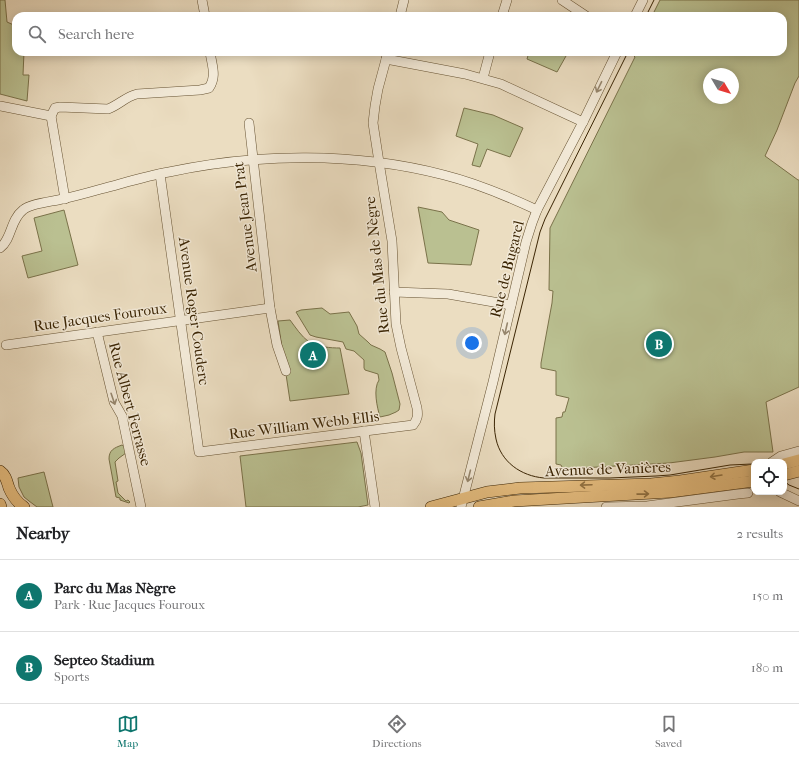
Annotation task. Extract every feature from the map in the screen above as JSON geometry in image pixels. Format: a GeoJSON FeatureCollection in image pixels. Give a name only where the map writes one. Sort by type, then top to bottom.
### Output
{"type":"FeatureCollection","features":[{"type":"Feature","properties":{"kind":"main road"},"geometry":{"type":"LineString","coordinates":[[787,463],[799,460]]}},
{"type":"Feature","properties":{"kind":"main road","name":"Avenue de Vanières"},"geometry":{"type":"LineString","coordinates":[[432,507],[462,503],[487,492],[520,488],[651,484],[751,470]]}},
{"type":"Feature","properties":{"kind":"main road"},"geometry":{"type":"LineString","coordinates":[[787,474],[799,471]]}},
{"type":"Feature","properties":{"kind":"main road"},"geometry":{"type":"LineString","coordinates":[[0,472],[12,507]]}},
{"type":"Feature","properties":{"kind":"main road"},"geometry":{"type":"LineString","coordinates":[[0,472],[3,472],[13,495],[24,507]]}},
{"type":"Feature","properties":{"kind":"main road","name":"Avenue de Vanières"},"geometry":{"type":"LineString","coordinates":[[479,507],[514,501],[670,492],[751,481]]}},
{"type":"Feature","properties":{"kind":"street"},"geometry":{"type":"LineString","coordinates":[[202,0],[204,12]]}},
{"type":"Feature","properties":{"kind":"street"},"geometry":{"type":"LineString","coordinates":[[401,12],[404,0]]}},
{"type":"Feature","properties":{"kind":"street"},"geometry":{"type":"LineString","coordinates":[[503,12],[507,0]]}},
{"type":"Feature","properties":{"kind":"street"},"geometry":{"type":"LineString","coordinates":[[562,0],[580,12]]}},
{"type":"Feature","properties":{"kind":"street"},"geometry":{"type":"LineString","coordinates":[[637,12],[643,0]]}},
{"type":"Feature","properties":{"kind":"street"},"geometry":{"type":"LineString","coordinates":[[65,199],[50,116],[55,108],[108,109],[128,96],[137,94],[200,90],[209,88],[214,76],[211,56]]}},
{"type":"Feature","properties":{"kind":"street"},"geometry":{"type":"LineString","coordinates":[[387,56],[483,78],[501,84],[583,122]]}},
{"type":"Feature","properties":{"kind":"street","name":"Rue du Mas de Nègre"},"geometry":{"type":"LineString","coordinates":[[387,56],[378,89],[373,123],[392,241],[396,324],[418,414],[418,418],[413,425]]}},
{"type":"Feature","properties":{"kind":"street"},"geometry":{"type":"LineString","coordinates":[[483,78],[489,56]]}},
{"type":"Feature","properties":{"kind":"street","name":"Rue de Bugarel"},"geometry":{"type":"LineString","coordinates":[[462,503],[490,396],[529,233],[537,210],[583,122],[615,56]]}},
{"type":"Feature","properties":{"kind":"street"},"geometry":{"type":"LineString","coordinates":[[0,106],[50,116]]}},
{"type":"Feature","properties":{"kind":"street","name":"Avenue Jean Prat"},"geometry":{"type":"LineString","coordinates":[[249,123],[270,308],[277,345],[286,370]]}},
{"type":"Feature","properties":{"kind":"street"},"geometry":{"type":"LineString","coordinates":[[0,248],[6,243],[16,218],[23,210],[32,206],[65,199],[160,174],[202,166],[252,160],[327,158],[379,162],[420,169],[454,178],[537,210]]}},
{"type":"Feature","properties":{"kind":"street","name":"Avenue Roger Couderc"},"geometry":{"type":"LineString","coordinates":[[160,174],[199,452]]}},
{"type":"Feature","properties":{"kind":"street"},"geometry":{"type":"LineString","coordinates":[[394,292],[448,294],[511,305]]}},
{"type":"Feature","properties":{"kind":"street","name":"Rue Jacques Fouroux"},"geometry":{"type":"LineString","coordinates":[[6,345],[270,308]]}},
{"type":"Feature","properties":{"kind":"street","name":"Rue Albert Ferrasse"},"geometry":{"type":"LineString","coordinates":[[97,332],[114,402],[122,416],[141,507]]}},
{"type":"Feature","properties":{"kind":"street","name":"Rue William Webb Ellis"},"geometry":{"type":"LineString","coordinates":[[199,452],[413,425]]}},
{"type":"Feature","properties":{"kind":"street"},"geometry":{"type":"LineString","coordinates":[[364,431],[375,507]]}},
{"type":"Feature","properties":{"kind":"street"},"geometry":{"type":"LineString","coordinates":[[776,459],[781,456],[799,451]]}},
{"type":"Feature","properties":{"kind":"street"},"geometry":{"type":"LineString","coordinates":[[606,507],[696,503],[748,493]]}},
{"type":"Feature","properties":{"kind":"street"},"geometry":{"type":"LineString","coordinates":[[786,495],[799,501]]}},
{"type":"Feature","properties":{"kind":"green space"},"geometry":{"type":"Polygon","coordinates":[[[0,0],[5,0],[7,22],[12,24],[12,56],[24,56],[23,75],[29,75],[27,101],[0,94],[0,0]]]}},
{"type":"Feature","properties":{"kind":"green space"},"geometry":{"type":"Polygon","coordinates":[[[660,0],[799,0],[799,76],[765,156],[799,180],[799,387],[766,402],[773,452],[744,452],[669,463],[563,469],[561,465],[556,464],[556,418],[562,417],[569,398],[556,395],[556,371],[541,368],[553,291],[549,290],[550,228],[635,57],[634,56],[787,56],[787,12],[654,12],[660,0]]]}},
{"type":"Feature","properties":{"kind":"green space"},"geometry":{"type":"Polygon","coordinates":[[[528,56],[566,56],[557,72],[527,59],[528,56]]]}},
{"type":"Feature","properties":{"kind":"green space"},"geometry":{"type":"Polygon","coordinates":[[[464,108],[493,115],[523,128],[510,157],[487,149],[480,167],[472,165],[478,144],[456,136],[464,108]]]}},
{"type":"Feature","properties":{"kind":"green space"},"geometry":{"type":"Polygon","coordinates":[[[418,207],[442,212],[449,220],[479,230],[471,265],[428,263],[418,207]]]}},
{"type":"Feature","properties":{"kind":"green space"},"geometry":{"type":"Polygon","coordinates":[[[64,210],[78,265],[28,278],[22,256],[42,251],[34,218],[64,210]]]}},
{"type":"Feature","properties":{"kind":"green space"},"geometry":{"type":"Polygon","coordinates":[[[322,308],[330,314],[349,312],[357,326],[359,334],[371,345],[385,352],[400,404],[399,410],[389,415],[380,417],[376,398],[376,388],[379,380],[378,374],[365,370],[364,360],[354,351],[346,349],[343,342],[310,335],[296,312],[301,310],[322,308]]]}},
{"type":"Feature","properties":{"kind":"green space"},"geometry":{"type":"Polygon","coordinates":[[[290,320],[301,335],[312,344],[340,348],[349,394],[290,401],[278,321],[290,320]]]}},
{"type":"Feature","properties":{"kind":"green space"},"geometry":{"type":"Polygon","coordinates":[[[357,442],[361,453],[368,505],[358,507],[246,507],[240,456],[357,442]]]}},
{"type":"Feature","properties":{"kind":"green space"},"geometry":{"type":"Polygon","coordinates":[[[122,445],[125,447],[126,453],[115,462],[118,481],[116,482],[118,493],[126,501],[128,500],[130,502],[129,503],[116,497],[109,459],[112,450],[122,445]]]}},
{"type":"Feature","properties":{"kind":"green space"},"geometry":{"type":"Polygon","coordinates":[[[44,472],[53,507],[37,507],[24,497],[19,487],[18,478],[44,472]]]}},
{"type":"Feature","properties":{"kind":"tram line"},"geometry":{"type":"LineString","coordinates":[[648,12],[654,0]]}},
{"type":"Feature","properties":{"kind":"tram line"},"geometry":{"type":"LineString","coordinates":[[626,56],[545,219],[540,232],[495,414],[494,426],[496,439],[502,455],[513,466],[520,471],[536,477],[544,478],[656,476],[730,465],[751,464]]}},
{"type":"Feature","properties":{"kind":"tram line"},"geometry":{"type":"LineString","coordinates":[[787,483],[799,489]]}},
{"type":"Feature","properties":{"kind":"place","name":"Septeo Stadium"},"geometry":{"type":"Point","coordinates":[659,344]}},
{"type":"Feature","properties":{"kind":"place","name":"Parc du Mas Nègre"},"geometry":{"type":"Point","coordinates":[313,355]}}]}
